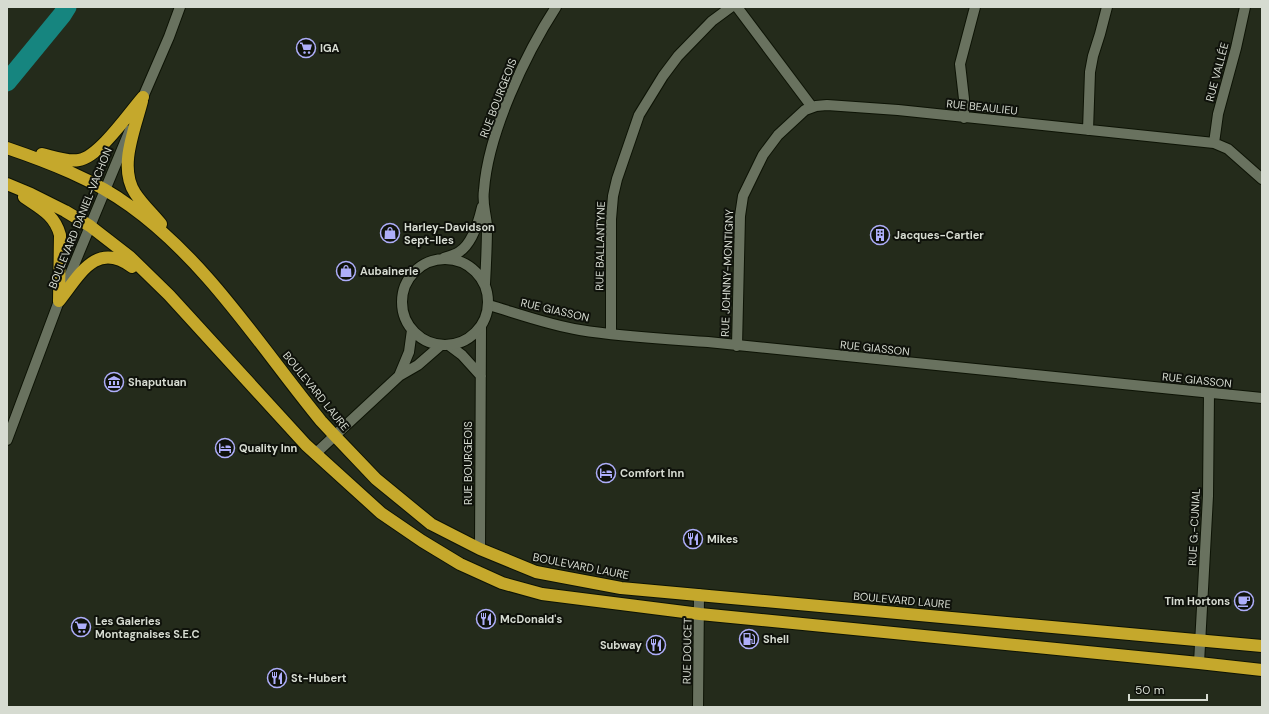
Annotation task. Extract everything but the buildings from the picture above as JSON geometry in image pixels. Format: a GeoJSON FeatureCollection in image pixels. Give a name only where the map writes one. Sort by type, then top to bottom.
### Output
{"type":"FeatureCollection","features":[{"type":"Feature","properties":{"kind":"highway"},"geometry":{"type":"LineString","coordinates":[[7,147],[68,160],[78,161],[87,159],[99,150],[143,97]]}},
{"type":"Feature","properties":{"kind":"highway"},"geometry":{"type":"LineString","coordinates":[[143,97],[129,151],[127,164],[128,175],[135,193],[176,244]]}},
{"type":"Feature","properties":{"kind":"highway","name":"BOULEVARD LAURE"},"geometry":{"type":"LineString","coordinates":[[7,147],[41,160],[106,190],[149,220],[176,244],[203,273],[335,436],[376,479],[431,524],[480,549],[536,572],[621,588],[1262,646]]}},
{"type":"Feature","properties":{"kind":"highway"},"geometry":{"type":"LineString","coordinates":[[7,184],[38,197],[65,211],[90,226],[130,257],[169,295],[306,445],[375,508],[422,541],[460,564],[502,583],[542,594],[700,614],[1262,670]]}},
{"type":"Feature","properties":{"kind":"highway"},"geometry":{"type":"LineString","coordinates":[[7,188],[47,213],[58,226],[60,236],[59,301]]}},
{"type":"Feature","properties":{"kind":"highway"},"geometry":{"type":"LineString","coordinates":[[59,301],[88,265],[95,260],[111,257],[127,263],[169,295]]}},
{"type":"Feature","properties":{"kind":"street","name":"BOULEVARD DANIEL-VACHON"},"geometry":{"type":"LineString","coordinates":[[7,440],[59,301],[169,37],[180,7]]}},
{"type":"Feature","properties":{"kind":"street","name":"RUE BOURGEOIS"},"geometry":{"type":"LineString","coordinates":[[442,259],[460,252],[477,227],[483,205],[487,166],[502,116],[524,63],[556,7]]}},
{"type":"Feature","properties":{"kind":"street","name":"RUE BALLANTYNE"},"geometry":{"type":"LineString","coordinates":[[611,333],[611,219],[613,196],[617,179],[639,115],[663,76],[678,56],[712,20],[731,7]]}},
{"type":"Feature","properties":{"kind":"street"},"geometry":{"type":"LineString","coordinates":[[737,7],[812,107]]}},
{"type":"Feature","properties":{"kind":"street"},"geometry":{"type":"LineString","coordinates":[[964,118],[964,99],[960,64],[975,7]]}},
{"type":"Feature","properties":{"kind":"street"},"geometry":{"type":"LineString","coordinates":[[1088,130],[1090,72],[1107,7]]}},
{"type":"Feature","properties":{"kind":"street","name":"RUE VALLÉE"},"geometry":{"type":"LineString","coordinates":[[1214,143],[1218,114],[1236,48],[1245,7]]}},
{"type":"Feature","properties":{"kind":"street","name":"RUE BEAULIEU"},"geometry":{"type":"LineString","coordinates":[[812,107],[827,105],[898,110],[1214,143],[1228,149],[1262,179]]}},
{"type":"Feature","properties":{"kind":"street","name":"RUE JOHNNY-MONTIGNY"},"geometry":{"type":"LineString","coordinates":[[737,346],[740,216],[743,196],[762,155],[778,135],[805,110],[812,107]]}},
{"type":"Feature","properties":{"kind":"street","name":"RUE BOURGEOIS"},"geometry":{"type":"LineString","coordinates":[[483,205],[487,225],[485,284]]}},
{"type":"Feature","properties":{"kind":"street"},"geometry":{"type":"LineString","coordinates":[[315,454],[399,376],[445,346],[462,343],[481,327],[486,317],[489,305],[485,284],[478,273],[468,265],[455,260],[442,259],[429,262],[417,269],[408,279],[403,292],[402,305],[405,318],[412,330],[425,340],[445,346],[462,355],[481,376]]}},
{"type":"Feature","properties":{"kind":"street","name":"RUE GIASSON"},"geometry":{"type":"LineString","coordinates":[[489,305],[536,320],[580,330],[1262,398]]}},
{"type":"Feature","properties":{"kind":"street","name":"RUE BOURGEOIS"},"geometry":{"type":"LineString","coordinates":[[480,549],[481,327]]}},
{"type":"Feature","properties":{"kind":"street"},"geometry":{"type":"LineString","coordinates":[[399,376],[409,352],[412,330]]}},
{"type":"Feature","properties":{"kind":"street","name":"RUE G.-CUNIAL"},"geometry":{"type":"LineString","coordinates":[[1199,663],[1208,496],[1209,393]]}},
{"type":"Feature","properties":{"kind":"street","name":"RUE DOUCET"},"geometry":{"type":"LineString","coordinates":[[698,707],[699,594]]}},
{"type":"Feature","properties":{"kind":"waterway"},"geometry":{"type":"LineString","coordinates":[[7,82],[67,7]]}},
{"type":"Feature","properties":{"kind":"place","name":"IGA"},"geometry":{"type":"Point","coordinates":[306,48]}},
{"type":"Feature","properties":{"kind":"place","name":"Harley-Davidson Sept-Iles"},"geometry":{"type":"Point","coordinates":[390,233]}},
{"type":"Feature","properties":{"kind":"place","name":"Jacques-Cartier"},"geometry":{"type":"Point","coordinates":[880,235]}},
{"type":"Feature","properties":{"kind":"place","name":"Aubainerie"},"geometry":{"type":"Point","coordinates":[346,271]}},
{"type":"Feature","properties":{"kind":"place","name":"Shaputuan"},"geometry":{"type":"Point","coordinates":[114,382]}},
{"type":"Feature","properties":{"kind":"place","name":"Quality Inn"},"geometry":{"type":"Point","coordinates":[225,448]}},
{"type":"Feature","properties":{"kind":"place","name":"Comfort Inn"},"geometry":{"type":"Point","coordinates":[606,473]}},
{"type":"Feature","properties":{"kind":"place","name":"Mikes"},"geometry":{"type":"Point","coordinates":[693,539]}},
{"type":"Feature","properties":{"kind":"place","name":"Tim Hortons"},"geometry":{"type":"Point","coordinates":[1244,601]}},
{"type":"Feature","properties":{"kind":"place","name":"McDonald's"},"geometry":{"type":"Point","coordinates":[486,619]}},
{"type":"Feature","properties":{"kind":"place","name":"Les Galeries Montagnaises S.E.C"},"geometry":{"type":"Point","coordinates":[81,627]}},
{"type":"Feature","properties":{"kind":"place","name":"Shell"},"geometry":{"type":"Point","coordinates":[749,639]}},
{"type":"Feature","properties":{"kind":"place","name":"Subway"},"geometry":{"type":"Point","coordinates":[656,645]}},
{"type":"Feature","properties":{"kind":"place","name":"St-Hubert"},"geometry":{"type":"Point","coordinates":[277,678]}}]}
